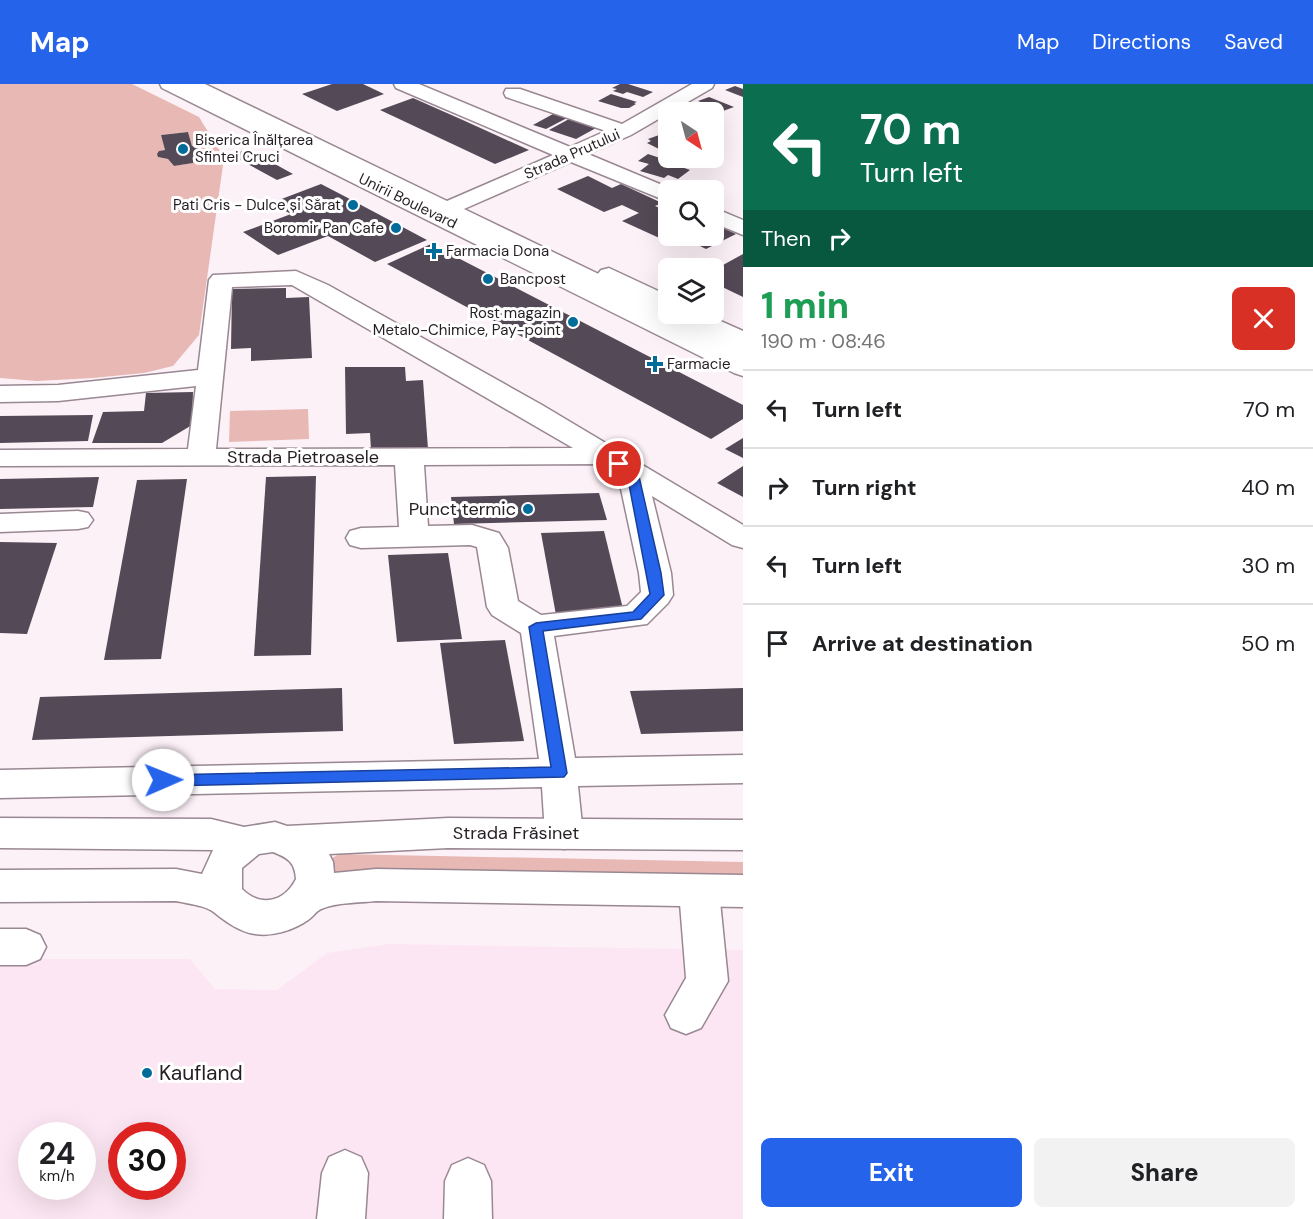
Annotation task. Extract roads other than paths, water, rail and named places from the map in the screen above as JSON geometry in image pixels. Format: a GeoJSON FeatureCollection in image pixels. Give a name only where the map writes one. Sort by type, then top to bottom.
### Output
{"type":"FeatureCollection","features":[{"type":"Feature","properties":{"kind":"main road","name":"Unirii Boulevard"},"geometry":{"type":"LineString","coordinates":[[169,84],[658,300]]}},
{"type":"Feature","properties":{"kind":"main road"},"geometry":{"type":"LineString","coordinates":[[190,84],[743,354]]}},
{"type":"Feature","properties":{"kind":"main road","name":"Unirii Boulevard"},"geometry":{"type":"LineString","coordinates":[[210,84],[743,368]]}},
{"type":"Feature","properties":{"kind":"main road"},"geometry":{"type":"LineString","coordinates":[[402,84],[658,191]]}},
{"type":"Feature","properties":{"kind":"main road","name":"Strada Prutului"},"geometry":{"type":"LineString","coordinates":[[448,209],[624,131],[705,84]]}},
{"type":"Feature","properties":{"kind":"main road"},"geometry":{"type":"LineString","coordinates":[[477,115],[520,89],[624,131]]}},
{"type":"Feature","properties":{"kind":"main road"},"geometry":{"type":"LineString","coordinates":[[724,219],[743,228]]}},
{"type":"Feature","properties":{"kind":"main road"},"geometry":{"type":"LineString","coordinates":[[201,458],[221,280],[296,278],[370,318],[743,538]]}},
{"type":"Feature","properties":{"kind":"main road"},"geometry":{"type":"LineString","coordinates":[[708,324],[743,341]]}},
{"type":"Feature","properties":{"kind":"main road"},"geometry":{"type":"LineString","coordinates":[[0,394],[58,393],[210,377]]}},
{"type":"Feature","properties":{"kind":"main road","name":"Strada Pietroasele"},"geometry":{"type":"LineString","coordinates":[[0,458],[606,456]]}},
{"type":"Feature","properties":{"kind":"main road"},"geometry":{"type":"LineString","coordinates":[[409,457],[414,536]]}},
{"type":"Feature","properties":{"kind":"main road"},"geometry":{"type":"LineString","coordinates":[[361,538],[472,534],[489,540],[494,548],[503,607],[536,627],[636,616],[657,595],[632,472]]}},
{"type":"Feature","properties":{"kind":"main road"},"geometry":{"type":"LineString","coordinates":[[0,523],[78,520]]}},
{"type":"Feature","properties":{"kind":"main road"},"geometry":{"type":"LineString","coordinates":[[536,627],[559,773],[564,834]]}},
{"type":"Feature","properties":{"kind":"main road"},"geometry":{"type":"LineString","coordinates":[[0,784],[743,769]]}},
{"type":"Feature","properties":{"kind":"main road"},"geometry":{"type":"LineString","coordinates":[[0,833],[211,834],[245,843]]}},
{"type":"Feature","properties":{"kind":"main road","name":"Strada Frăsinet"},"geometry":{"type":"LineString","coordinates":[[290,840],[448,833],[743,835]]}},
{"type":"Feature","properties":{"kind":"main road"},"geometry":{"type":"LineString","coordinates":[[0,886],[176,885],[202,890],[226,900],[237,910],[252,916],[268,917],[284,914],[299,906],[310,895],[315,883],[315,869],[306,852],[290,840],[275,837],[260,838],[245,843],[233,851],[224,862],[220,875],[220,888],[226,900]]}},
{"type":"Feature","properties":{"kind":"main road"},"geometry":{"type":"LineString","coordinates":[[310,895],[338,888],[376,885],[743,891]]}},
{"type":"Feature","properties":{"kind":"main road"},"geometry":{"type":"LineString","coordinates":[[686,1015],[707,981],[699,891]]}},
{"type":"Feature","properties":{"kind":"main road"},"geometry":{"type":"LineString","coordinates":[[341,1219],[345,1173]]}},
{"type":"Feature","properties":{"kind":"place","name":"Biserica Înălțarea Sfintei Cruci"},"geometry":{"type":"Point","coordinates":[183,149]}},
{"type":"Feature","properties":{"kind":"place","name":"Pati Cris - Dulce și Sărat"},"geometry":{"type":"Point","coordinates":[353,205]}},
{"type":"Feature","properties":{"kind":"place","name":"Boromir Pan Cafe"},"geometry":{"type":"Point","coordinates":[396,228]}},
{"type":"Feature","properties":{"kind":"place","name":"Farmacia Dona"},"geometry":{"type":"Point","coordinates":[434,251]}},
{"type":"Feature","properties":{"kind":"place","name":"Bancpost"},"geometry":{"type":"Point","coordinates":[488,279]}},
{"type":"Feature","properties":{"kind":"place","name":"Rost magazin Metalo-Chimice, Pay-point"},"geometry":{"type":"Point","coordinates":[573,322]}},
{"type":"Feature","properties":{"kind":"place","name":"Farmacie"},"geometry":{"type":"Point","coordinates":[655,364]}},
{"type":"Feature","properties":{"kind":"place","name":"Punct termic"},"geometry":{"type":"Point","coordinates":[528,509]}},
{"type":"Feature","properties":{"kind":"place","name":"Kaufland"},"geometry":{"type":"Point","coordinates":[147,1073]}}]}
